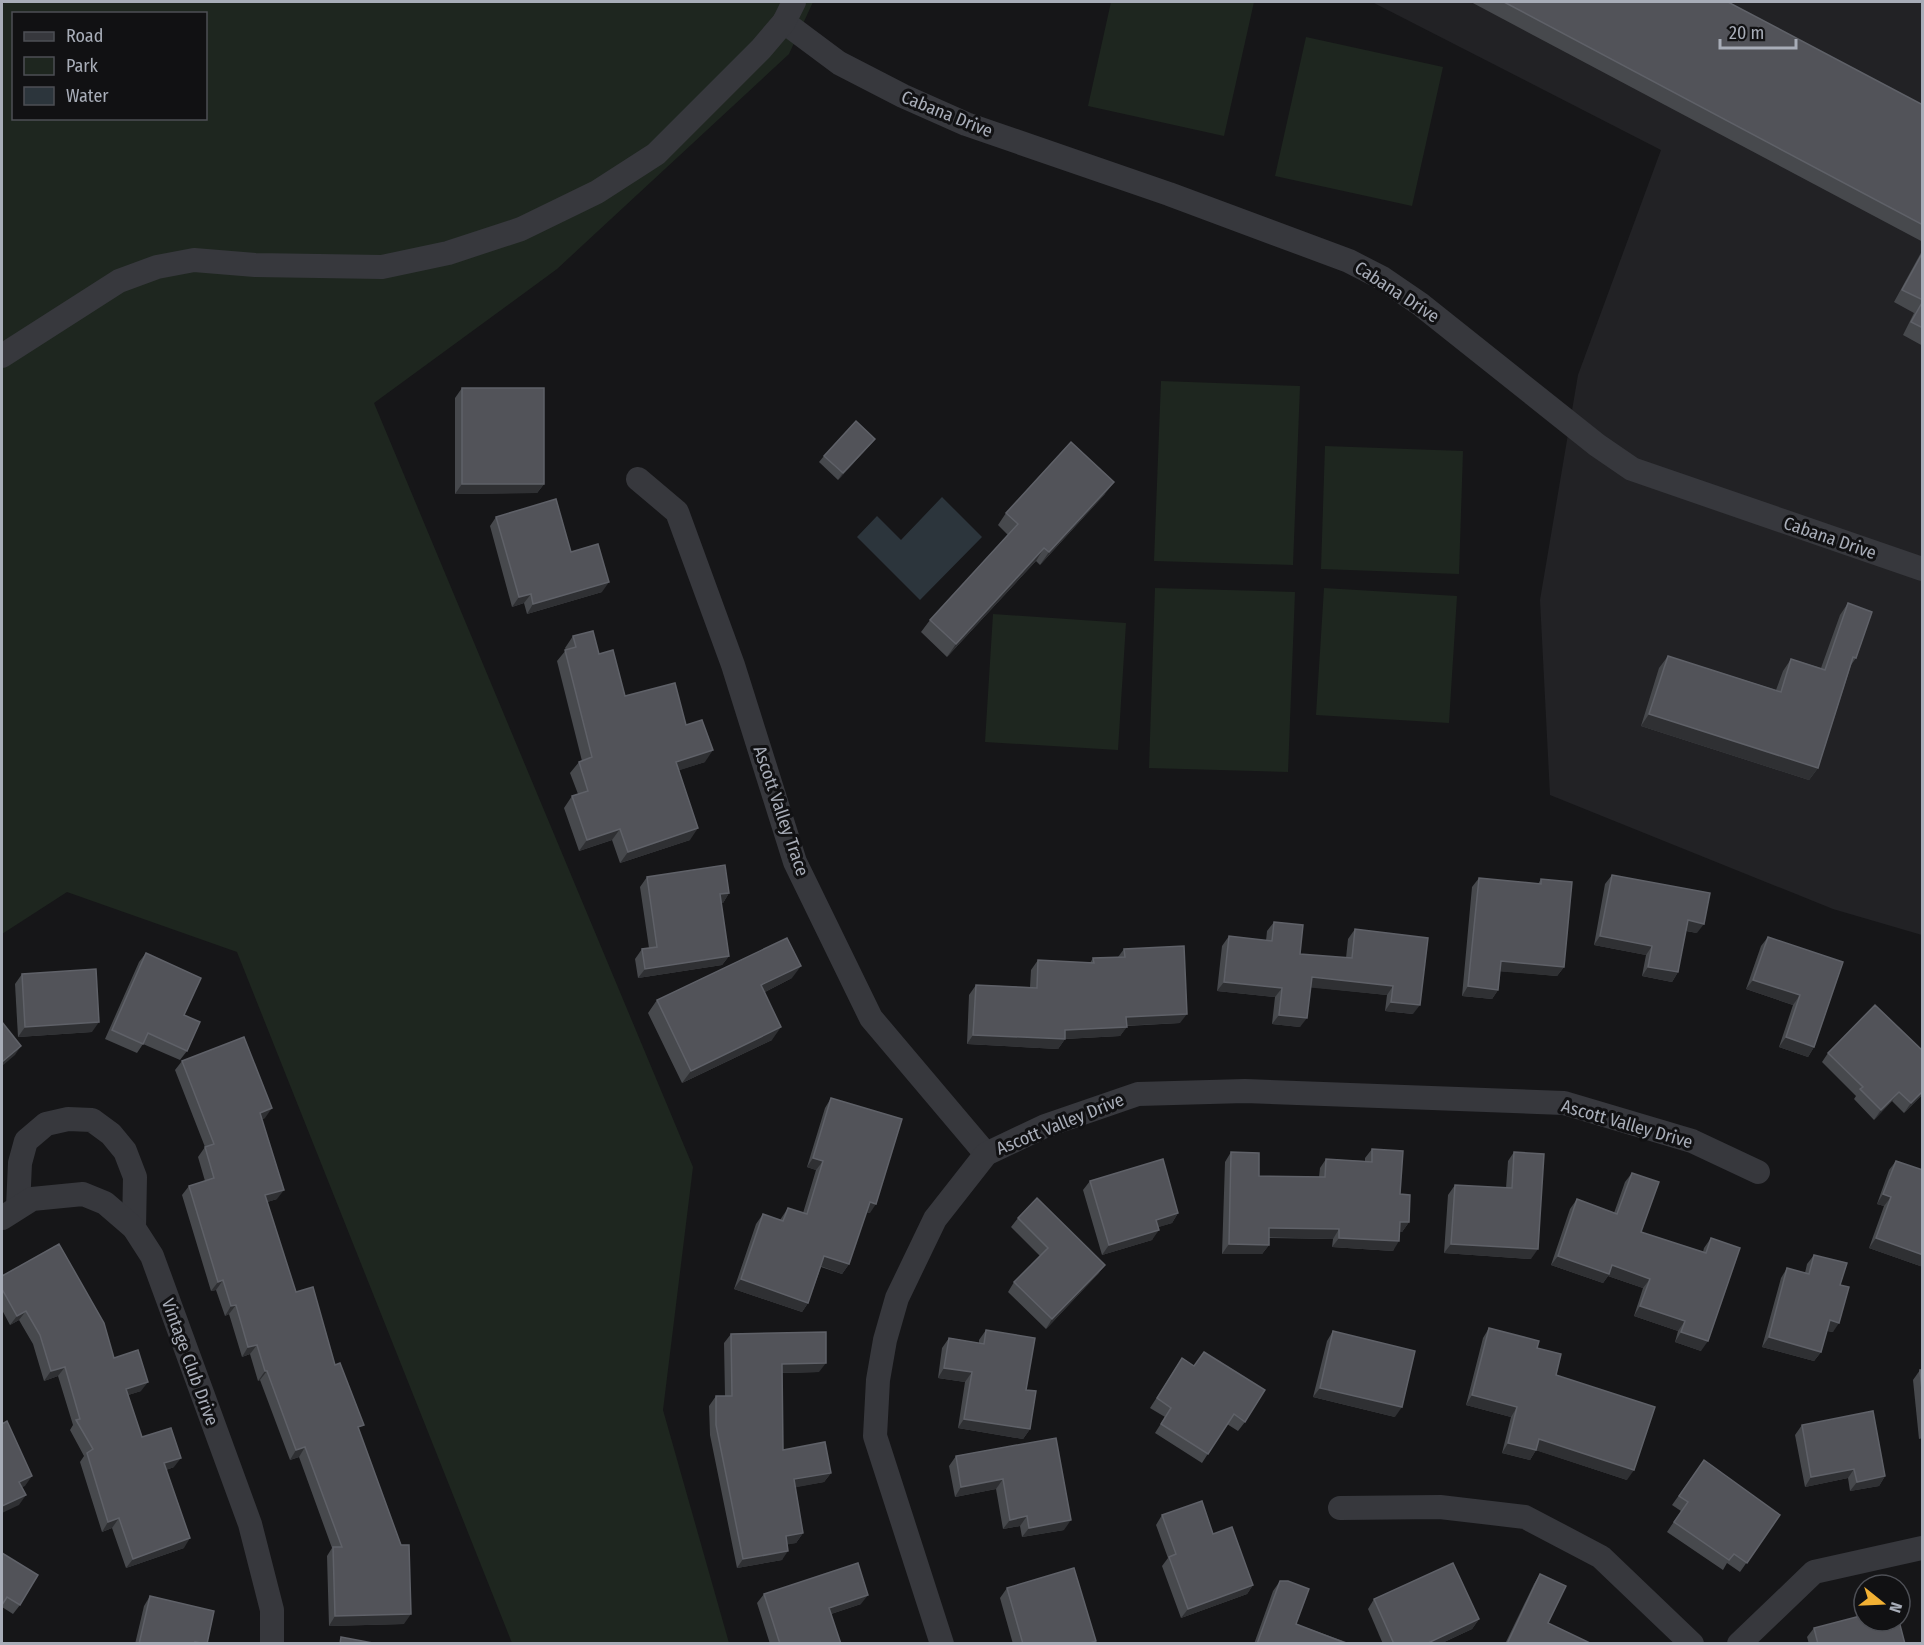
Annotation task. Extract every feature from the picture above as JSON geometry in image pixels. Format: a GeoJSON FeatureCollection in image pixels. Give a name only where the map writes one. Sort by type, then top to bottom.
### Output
{"type":"FeatureCollection","features":[{"type":"Feature","properties":{"kind":"street"},"geometry":{"type":"LineString","coordinates":[[2,356],[119,281],[156,267],[194,261],[255,265],[382,267],[448,253],[521,229],[597,192],[656,154],[711,101],[789,12]]}},
{"type":"Feature","properties":{"kind":"street","name":"Cabana Drive"},"geometry":{"type":"LineString","coordinates":[[789,12],[839,63],[903,96],[966,124],[1169,194],[1349,261],[1382,278],[1420,304],[1597,445],[1632,469],[1923,569]]}},
{"type":"Feature","properties":{"kind":"street","name":"Ascott Valley Trace"},"geometry":{"type":"LineString","coordinates":[[638,479],[677,512],[733,665],[795,861],[871,1018],[986,1154]]}},
{"type":"Feature","properties":{"kind":"street","name":"Ascott Valley Drive"},"geometry":{"type":"LineString","coordinates":[[942,1644],[875,1436],[878,1380],[885,1340],[897,1298],[935,1219],[986,1154],[1045,1126],[1138,1094],[1245,1091],[1564,1103],[1692,1141],[1758,1172]]}},
{"type":"Feature","properties":{"kind":"street"},"geometry":{"type":"LineString","coordinates":[[10,1213],[26,1141],[46,1124],[68,1119],[92,1120],[111,1134],[125,1151],[135,1177],[134,1228]]}},
{"type":"Feature","properties":{"kind":"street","name":"Vintage Club Drive"},"geometry":{"type":"LineString","coordinates":[[10,1213],[32,1199],[83,1194],[105,1203],[134,1228],[152,1256],[250,1524],[272,1610],[272,1644]]}},
{"type":"Feature","properties":{"kind":"street"},"geometry":{"type":"LineString","coordinates":[[1340,1508],[1440,1507],[1525,1518],[1601,1557],[1692,1644]]}},
{"type":"Feature","properties":{"kind":"street"},"geometry":{"type":"LineString","coordinates":[[1739,1644],[1814,1572],[1923,1548]]}},
{"type":"Feature","properties":{"kind":"shaded area"},"geometry":{"type":"Polygon","coordinates":[[[1372,2],[1922,2],[1922,935],[1833,909],[1550,795],[1540,600],[1578,375],[1661,150],[1372,2]]]}},
{"type":"Feature","properties":{"kind":"green space"},"geometry":{"type":"Polygon","coordinates":[[[9,2],[813,2],[789,54],[557,269],[374,403],[693,1167],[663,1410],[729,1643],[512,1643],[237,952],[67,892],[2,934],[2,4],[9,2]]]}},
{"type":"Feature","properties":{"kind":"green space"},"geometry":{"type":"Polygon","coordinates":[[[1111,2],[1254,2],[1224,136],[1088,106],[1111,2]]]}},
{"type":"Feature","properties":{"kind":"green space"},"geometry":{"type":"Polygon","coordinates":[[[1306,37],[1443,67],[1412,206],[1275,176],[1306,37]]]}},
{"type":"Feature","properties":{"kind":"green space"},"geometry":{"type":"Polygon","coordinates":[[[1161,381],[1300,386],[1293,565],[1154,561],[1161,381]]]}},
{"type":"Feature","properties":{"kind":"green space"},"geometry":{"type":"Polygon","coordinates":[[[1325,446],[1463,451],[1459,574],[1321,569],[1325,446]]]}},
{"type":"Feature","properties":{"kind":"green space"},"geometry":{"type":"Polygon","coordinates":[[[1155,588],[1295,592],[1288,772],[1149,768],[1155,588]]]}},
{"type":"Feature","properties":{"kind":"green space"},"geometry":{"type":"Polygon","coordinates":[[[1324,588],[1457,596],[1449,723],[1316,715],[1324,588]]]}},
{"type":"Feature","properties":{"kind":"green space"},"geometry":{"type":"Polygon","coordinates":[[[993,614],[1126,623],[1118,750],[985,742],[993,614]]]}},
{"type":"Feature","properties":{"kind":"water"},"geometry":{"type":"Polygon","coordinates":[[[942,497],[982,537],[920,600],[857,537],[877,516],[901,540],[942,497]]]}},
{"type":"Feature","properties":{"kind":"building"},"geometry":{"type":"Polygon","coordinates":[[[1504,2],[1728,2],[1923,105],[1923,225],[1504,2]]]}},
{"type":"Feature","properties":{"kind":"building"},"geometry":{"type":"Polygon","coordinates":[[[1923,252],[1923,300],[1902,290],[1923,252]]]}},
{"type":"Feature","properties":{"kind":"building"},"geometry":{"type":"Polygon","coordinates":[[[1923,301],[1923,328],[1911,322],[1923,301]]]}},
{"type":"Feature","properties":{"kind":"building"},"geometry":{"type":"Polygon","coordinates":[[[462,388],[544,388],[544,484],[462,484],[462,388]]]}},
{"type":"Feature","properties":{"kind":"building"},"geometry":{"type":"Polygon","coordinates":[[[856,421],[875,439],[843,473],[824,456],[856,421]]]}},
{"type":"Feature","properties":{"kind":"building"},"geometry":{"type":"Polygon","coordinates":[[[1071,442],[1114,482],[1049,552],[1044,548],[956,644],[930,620],[1018,524],[1006,513],[1071,442]]]}},
{"type":"Feature","properties":{"kind":"building"},"geometry":{"type":"Polygon","coordinates":[[[556,499],[571,552],[598,544],[609,582],[533,604],[531,594],[519,597],[496,517],[556,499]]]}},
{"type":"Feature","properties":{"kind":"building"},"geometry":{"type":"Polygon","coordinates":[[[1848,603],[1872,612],[1856,658],[1853,657],[1818,768],[1649,714],[1668,656],[1781,692],[1791,659],[1825,670],[1848,603]]]}},
{"type":"Feature","properties":{"kind":"building"},"geometry":{"type":"Polygon","coordinates":[[[593,631],[599,654],[613,650],[625,696],[675,683],[686,725],[702,720],[713,750],[676,762],[698,828],[628,852],[620,829],[587,840],[572,796],[588,791],[579,762],[592,757],[565,650],[576,647],[573,636],[593,631]]]}},
{"type":"Feature","properties":{"kind":"building"},"geometry":{"type":"Polygon","coordinates":[[[725,865],[729,893],[720,894],[729,956],[645,969],[642,949],[657,947],[647,877],[725,865]]]}},
{"type":"Feature","properties":{"kind":"building"},"geometry":{"type":"Polygon","coordinates":[[[1612,875],[1710,893],[1704,924],[1688,920],[1678,972],[1648,967],[1652,946],[1600,936],[1612,875]]]}},
{"type":"Feature","properties":{"kind":"building"},"geometry":{"type":"Polygon","coordinates":[[[1479,878],[1541,884],[1541,879],[1572,882],[1564,967],[1501,961],[1498,990],[1468,986],[1479,878]]]}},
{"type":"Feature","properties":{"kind":"building"},"geometry":{"type":"Polygon","coordinates":[[[1274,922],[1303,925],[1300,954],[1352,958],[1355,929],[1428,938],[1420,1005],[1391,1002],[1393,986],[1312,977],[1307,1018],[1279,1015],[1282,988],[1224,982],[1229,936],[1272,941],[1274,922]]]}},
{"type":"Feature","properties":{"kind":"building"},"geometry":{"type":"Polygon","coordinates":[[[1768,937],[1843,962],[1814,1047],[1786,1037],[1800,995],[1753,980],[1768,937]]]}},
{"type":"Feature","properties":{"kind":"building"},"geometry":{"type":"Polygon","coordinates":[[[787,938],[801,966],[761,985],[781,1027],[691,1071],[657,1000],[787,938]]]}},
{"type":"Feature","properties":{"kind":"building"},"geometry":{"type":"Polygon","coordinates":[[[1184,946],[1187,1014],[1126,1017],[1127,1027],[1065,1030],[1065,1039],[973,1035],[976,985],[1037,988],[1038,960],[1094,963],[1093,958],[1125,957],[1124,949],[1184,946]]]}},
{"type":"Feature","properties":{"kind":"building"},"geometry":{"type":"Polygon","coordinates":[[[146,953],[201,978],[184,1015],[200,1022],[187,1051],[148,1033],[143,1044],[112,1030],[146,953]]]}},
{"type":"Feature","properties":{"kind":"building"},"geometry":{"type":"Polygon","coordinates":[[[96,969],[99,1022],[25,1027],[22,974],[96,969]]]}},
{"type":"Feature","properties":{"kind":"building"},"geometry":{"type":"Polygon","coordinates":[[[1875,1005],[1923,1051],[1923,1091],[1911,1103],[1899,1092],[1881,1110],[1860,1089],[1863,1087],[1828,1053],[1875,1005]]]}},
{"type":"Feature","properties":{"kind":"building"},"geometry":{"type":"Polygon","coordinates":[[[2,1022],[21,1046],[2,1062],[2,1022]]]}},
{"type":"Feature","properties":{"kind":"building"},"geometry":{"type":"Polygon","coordinates":[[[244,1037],[272,1108],[260,1113],[284,1190],[265,1195],[296,1292],[313,1287],[335,1365],[340,1363],[364,1425],[358,1427],[401,1545],[409,1545],[411,1614],[335,1616],[333,1547],[342,1547],[305,1447],[296,1450],[257,1345],[248,1347],[236,1305],[231,1306],[223,1280],[218,1282],[189,1186],[214,1178],[205,1147],[214,1144],[182,1061],[244,1037]]]}},
{"type":"Feature","properties":{"kind":"building"},"geometry":{"type":"Polygon","coordinates":[[[831,1098],[902,1119],[876,1204],[870,1202],[849,1264],[824,1256],[808,1303],[741,1279],[763,1214],[783,1221],[788,1208],[807,1214],[823,1161],[813,1158],[831,1098]]]}},
{"type":"Feature","properties":{"kind":"building"},"geometry":{"type":"Polygon","coordinates":[[[1372,1149],[1403,1151],[1400,1194],[1410,1195],[1409,1222],[1400,1222],[1399,1241],[1339,1238],[1339,1229],[1269,1228],[1269,1245],[1229,1244],[1231,1152],[1259,1153],[1259,1176],[1325,1177],[1326,1159],[1372,1162],[1372,1149]]]}},
{"type":"Feature","properties":{"kind":"building"},"geometry":{"type":"Polygon","coordinates":[[[1514,1152],[1544,1154],[1538,1249],[1451,1244],[1455,1185],[1512,1188],[1514,1152]]]}},
{"type":"Feature","properties":{"kind":"building"},"geometry":{"type":"Polygon","coordinates":[[[1163,1159],[1178,1213],[1156,1220],[1159,1230],[1109,1245],[1090,1181],[1163,1159]]]}},
{"type":"Feature","properties":{"kind":"building"},"geometry":{"type":"Polygon","coordinates":[[[1896,1161],[1923,1170],[1923,1255],[1876,1238],[1891,1197],[1883,1194],[1896,1161]]]}},
{"type":"Feature","properties":{"kind":"building"},"geometry":{"type":"Polygon","coordinates":[[[1632,1173],[1659,1182],[1641,1232],[1706,1253],[1711,1238],[1740,1248],[1708,1341],[1681,1332],[1685,1321],[1640,1306],[1650,1279],[1612,1265],[1609,1274],[1558,1256],[1577,1199],[1617,1214],[1632,1173]]]}},
{"type":"Feature","properties":{"kind":"building"},"geometry":{"type":"Polygon","coordinates":[[[1037,1198],[1105,1265],[1052,1319],[1014,1282],[1048,1248],[1018,1218],[1037,1198]]]}},
{"type":"Feature","properties":{"kind":"building"},"geometry":{"type":"Polygon","coordinates":[[[59,1244],[104,1323],[114,1358],[138,1350],[148,1382],[126,1389],[142,1437],[171,1428],[181,1458],[164,1463],[190,1538],[133,1559],[119,1518],[108,1522],[87,1453],[93,1449],[76,1420],[80,1419],[65,1367],[51,1371],[40,1335],[26,1311],[17,1316],[2,1289],[2,1276],[59,1244]]]}},
{"type":"Feature","properties":{"kind":"building"},"geometry":{"type":"Polygon","coordinates":[[[1814,1255],[1847,1263],[1840,1285],[1849,1287],[1839,1323],[1830,1320],[1821,1352],[1769,1337],[1787,1268],[1809,1274],[1814,1255]]]}},
{"type":"Feature","properties":{"kind":"building"},"geometry":{"type":"Polygon","coordinates":[[[1489,1328],[1539,1341],[1537,1348],[1561,1354],[1556,1375],[1655,1407],[1634,1470],[1539,1439],[1536,1450],[1508,1443],[1517,1407],[1472,1395],[1489,1328]]]}},
{"type":"Feature","properties":{"kind":"building"},"geometry":{"type":"Polygon","coordinates":[[[986,1330],[1035,1338],[1026,1390],[1036,1391],[1030,1429],[964,1419],[972,1372],[944,1368],[949,1338],[984,1344],[986,1330]]]}},
{"type":"Feature","properties":{"kind":"building"},"geometry":{"type":"Polygon","coordinates":[[[1333,1331],[1415,1351],[1402,1407],[1320,1388],[1333,1331]]]}},
{"type":"Feature","properties":{"kind":"building"},"geometry":{"type":"Polygon","coordinates":[[[826,1332],[826,1363],[782,1364],[783,1450],[825,1442],[831,1473],[794,1479],[803,1533],[786,1536],[788,1551],[743,1559],[716,1425],[716,1396],[732,1396],[731,1334],[826,1332]]]}},
{"type":"Feature","properties":{"kind":"building"},"geometry":{"type":"Polygon","coordinates":[[[1204,1352],[1265,1390],[1245,1422],[1234,1414],[1208,1454],[1161,1424],[1171,1408],[1157,1398],[1182,1358],[1194,1366],[1204,1352]]]}},
{"type":"Feature","properties":{"kind":"building"},"geometry":{"type":"Polygon","coordinates":[[[1920,1370],[1923,1370],[1923,1400],[1920,1370]]]}},
{"type":"Feature","properties":{"kind":"building"},"geometry":{"type":"Polygon","coordinates":[[[1873,1411],[1885,1476],[1857,1482],[1854,1469],[1811,1477],[1802,1425],[1873,1411]]]}},
{"type":"Feature","properties":{"kind":"building"},"geometry":{"type":"Polygon","coordinates":[[[7,1421],[32,1476],[19,1482],[26,1495],[2,1506],[2,1424],[7,1421]]]}},
{"type":"Feature","properties":{"kind":"building"},"geometry":{"type":"Polygon","coordinates":[[[1056,1438],[1071,1520],[1029,1528],[1027,1516],[1010,1520],[1003,1479],[961,1487],[956,1456],[1056,1438]]]}},
{"type":"Feature","properties":{"kind":"building"},"geometry":{"type":"Polygon","coordinates":[[[1704,1460],[1780,1515],[1747,1563],[1734,1554],[1729,1560],[1674,1522],[1688,1502],[1679,1496],[1704,1460]]]}},
{"type":"Feature","properties":{"kind":"building"},"geometry":{"type":"Polygon","coordinates":[[[1202,1501],[1213,1534],[1232,1527],[1253,1585],[1188,1609],[1169,1557],[1176,1554],[1162,1515],[1202,1501]]]}},
{"type":"Feature","properties":{"kind":"building"},"geometry":{"type":"Polygon","coordinates":[[[2,1553],[38,1575],[20,1605],[7,1597],[2,1605],[2,1553]]]}},
{"type":"Feature","properties":{"kind":"building"},"geometry":{"type":"Polygon","coordinates":[[[858,1563],[868,1595],[829,1608],[841,1644],[780,1644],[764,1594],[858,1563]]]}},
{"type":"Feature","properties":{"kind":"building"},"geometry":{"type":"Polygon","coordinates":[[[1453,1563],[1479,1619],[1430,1642],[1431,1644],[1394,1644],[1374,1599],[1453,1563]]]}},
{"type":"Feature","properties":{"kind":"building"},"geometry":{"type":"Polygon","coordinates":[[[1074,1568],[1096,1641],[1087,1644],[1023,1644],[1007,1588],[1074,1568]]]}},
{"type":"Feature","properties":{"kind":"building"},"geometry":{"type":"Polygon","coordinates":[[[1540,1574],[1566,1586],[1548,1623],[1592,1644],[1507,1644],[1540,1574]]]}},
{"type":"Feature","properties":{"kind":"building"},"geometry":{"type":"Polygon","coordinates":[[[1280,1581],[1288,1581],[1309,1589],[1296,1624],[1348,1644],[1257,1644],[1280,1581]]]}},
{"type":"Feature","properties":{"kind":"building"},"geometry":{"type":"Polygon","coordinates":[[[150,1596],[214,1611],[207,1644],[195,1642],[195,1644],[139,1644],[150,1596]]]}},
{"type":"Feature","properties":{"kind":"building"},"geometry":{"type":"Polygon","coordinates":[[[1852,1618],[1852,1633],[1902,1633],[1905,1644],[1818,1644],[1814,1628],[1852,1618]]]}},
{"type":"Feature","properties":{"kind":"building"},"geometry":{"type":"Polygon","coordinates":[[[341,1637],[378,1644],[340,1644],[341,1637]]]}}]}
